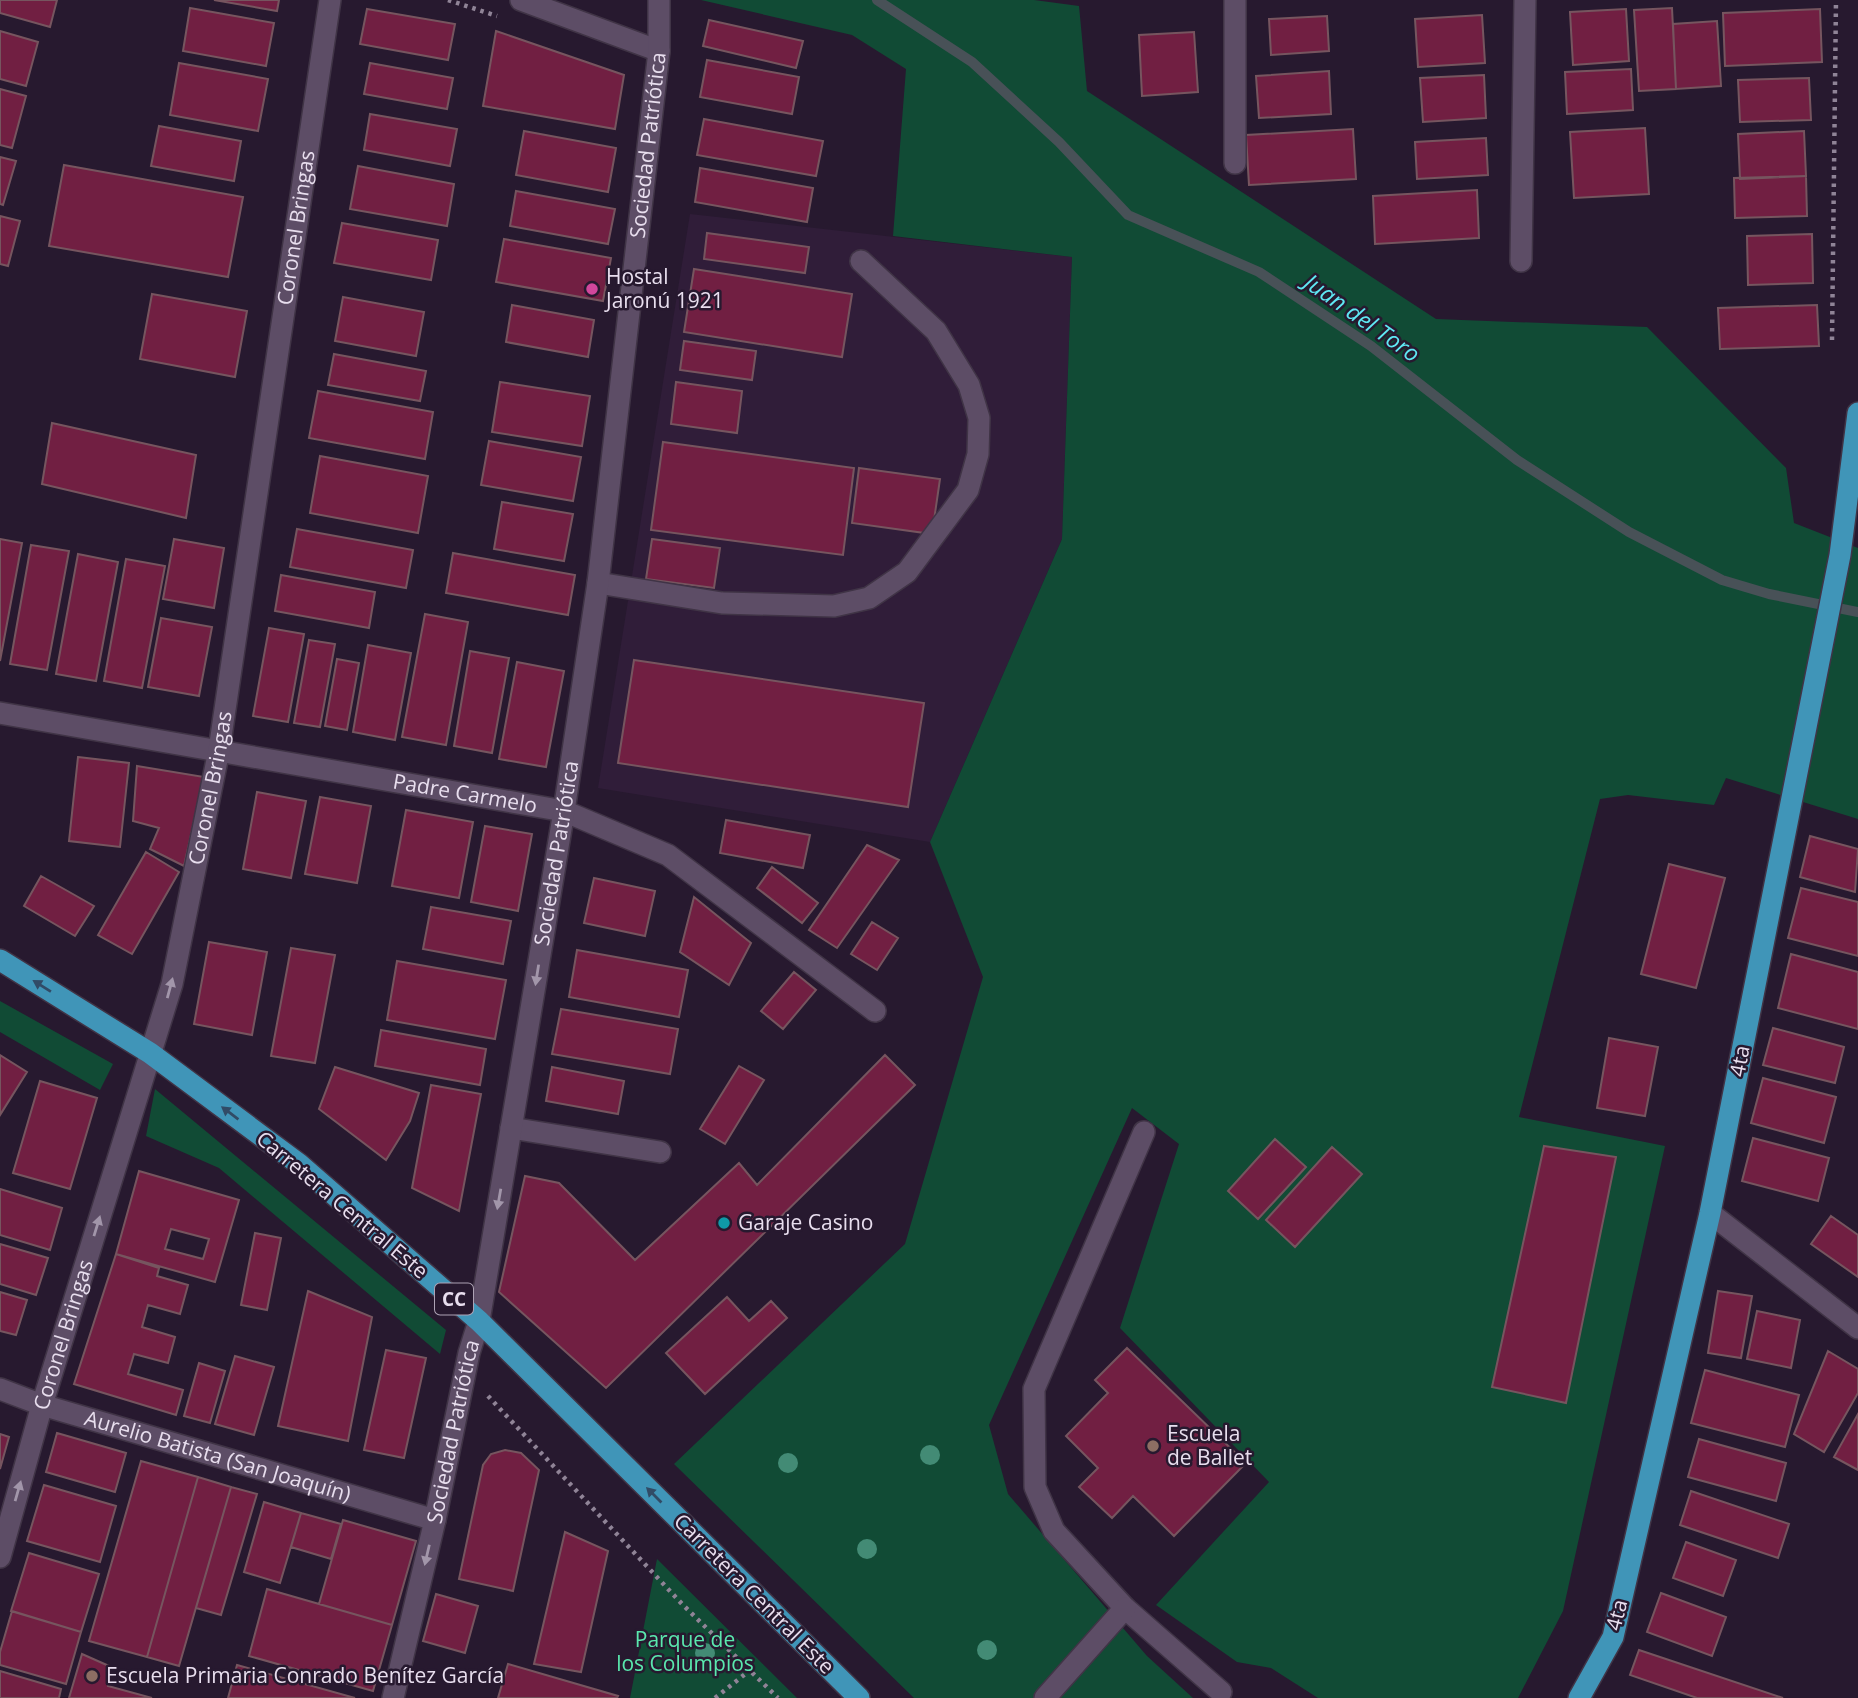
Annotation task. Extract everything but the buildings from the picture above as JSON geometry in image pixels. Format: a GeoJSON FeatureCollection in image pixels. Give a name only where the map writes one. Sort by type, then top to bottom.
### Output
{"type":"FeatureCollection","features":[{"type":"Feature","properties":{"kind":"main road","name":"4ta"},"geometry":{"type":"LineString","coordinates":[[1579,1698],[1613,1637],[1710,1213],[1840,555],[1858,413]]}},
{"type":"Feature","properties":{"kind":"main road","name":"Carretera Central Este"},"geometry":{"type":"LineString","coordinates":[[0,960],[150,1053],[299,1164],[479,1321],[859,1698]]}},
{"type":"Feature","properties":{"kind":"street","name":"Coronel Bringas"},"geometry":{"type":"LineString","coordinates":[[0,1557],[42,1405],[172,984],[219,750],[330,0]]}},
{"type":"Feature","properties":{"kind":"street"},"geometry":{"type":"LineString","coordinates":[[521,0],[659,51]]}},
{"type":"Feature","properties":{"kind":"street","name":"Sociedad Patriótica"},"geometry":{"type":"LineString","coordinates":[[393,1698],[435,1520],[465,1371],[479,1321],[564,811],[598,583],[659,51],[659,0]]}},
{"type":"Feature","properties":{"kind":"street"},"geometry":{"type":"LineString","coordinates":[[1235,0],[1235,163]]}},
{"type":"Feature","properties":{"kind":"street"},"geometry":{"type":"LineString","coordinates":[[1521,261],[1525,0]]}},
{"type":"Feature","properties":{"kind":"street"},"geometry":{"type":"LineString","coordinates":[[598,583],[722,603],[834,606],[869,598],[907,572],[968,490],[978,454],[979,418],[969,385],[936,331],[861,261]]}},
{"type":"Feature","properties":{"kind":"street","name":"Padre Carmelo"},"geometry":{"type":"LineString","coordinates":[[0,713],[564,811],[668,855],[875,1011]]}},
{"type":"Feature","properties":{"kind":"street"},"geometry":{"type":"LineString","coordinates":[[511,1128],[660,1152]]}},
{"type":"Feature","properties":{"kind":"street"},"geometry":{"type":"LineString","coordinates":[[1144,1132],[1034,1389],[1035,1487],[1054,1531],[1125,1608],[1221,1692]]}},
{"type":"Feature","properties":{"kind":"street"},"geometry":{"type":"LineString","coordinates":[[1710,1213],[1858,1328]]}},
{"type":"Feature","properties":{"kind":"street","name":"Aurelio Batista (San Joaquín)"},"geometry":{"type":"LineString","coordinates":[[0,1389],[42,1405],[435,1520]]}},
{"type":"Feature","properties":{"kind":"street"},"geometry":{"type":"LineString","coordinates":[[1045,1698],[1125,1608]]}},
{"type":"Feature","properties":{"kind":"path"},"geometry":{"type":"LineString","coordinates":[[1832,340],[1836,0]]}},
{"type":"Feature","properties":{"kind":"path"},"geometry":{"type":"LineString","coordinates":[[465,1371],[683,1605],[778,1698]]}},
{"type":"Feature","properties":{"kind":"path"},"geometry":{"type":"LineString","coordinates":[[715,1698],[749,1671]]}},
{"type":"Feature","properties":{"kind":"shaded area"},"geometry":{"type":"Polygon","coordinates":[[[690,214],[1072,257],[1062,539],[930,842],[598,788],[690,214]]]}},
{"type":"Feature","properties":{"kind":"green space"},"geometry":{"type":"Polygon","coordinates":[[[701,0],[1034,0],[1079,6],[1087,91],[1436,319],[1647,327],[1786,468],[1794,523],[1858,548],[1858,819],[1726,778],[1714,805],[1628,795],[1600,799],[1519,1117],[1665,1146],[1563,1611],[1518,1698],[1318,1698],[1271,1668],[1237,1662],[1156,1605],[1269,1482],[1120,1328],[1179,1144],[1132,1108],[989,1425],[1008,1494],[1147,1656],[1193,1698],[914,1698],[674,1464],[905,1244],[983,977],[930,842],[1062,539],[1072,257],[893,236],[906,69],[852,35],[701,0]]]}},
{"type":"Feature","properties":{"kind":"green space"},"geometry":{"type":"Polygon","coordinates":[[[0,1001],[113,1064],[100,1090],[0,1032],[0,1001]]]}},
{"type":"Feature","properties":{"kind":"green space"},"geometry":{"type":"Polygon","coordinates":[[[155,1089],[446,1330],[440,1354],[219,1168],[146,1136],[155,1089]]]}},
{"type":"Feature","properties":{"kind":"green space","name":"Parque de los Columpios"},"geometry":{"type":"Polygon","coordinates":[[[657,1559],[797,1698],[630,1698],[657,1559]]]}},
{"type":"Feature","properties":{"kind":"waterway","name":"Juan del Toro"},"geometry":{"type":"LineString","coordinates":[[877,0],[972,62],[1059,142],[1128,215],[1259,272],[1371,346],[1517,460],[1629,532],[1722,580],[1769,594],[1858,612]]}},
{"type":"Feature","properties":{"kind":"place","name":"Hostal Jaronú 1921"},"geometry":{"type":"Point","coordinates":[592,289]}},
{"type":"Feature","properties":{"kind":"place","name":"Garaje Casino"},"geometry":{"type":"Point","coordinates":[724,1223]}},
{"type":"Feature","properties":{"kind":"place","name":"Escuela de Ballet"},"geometry":{"type":"Point","coordinates":[1153,1446]}},
{"type":"Feature","properties":{"kind":"place","name":"Escuela Primaria Conrado Benítez García"},"geometry":{"type":"Point","coordinates":[92,1676]}}]}
